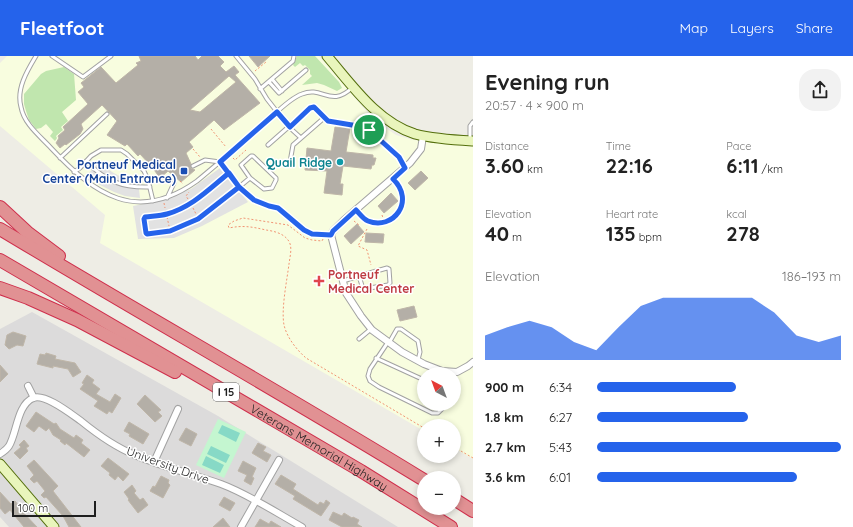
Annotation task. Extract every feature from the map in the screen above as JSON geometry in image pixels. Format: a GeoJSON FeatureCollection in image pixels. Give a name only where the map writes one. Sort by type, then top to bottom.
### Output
{"type":"FeatureCollection","features":[{"type":"Feature","properties":{"kind":"highway"},"geometry":{"type":"LineString","coordinates":[[0,206],[27,232],[111,296]]}},
{"type":"Feature","properties":{"kind":"highway","name":"Veterans Memorial Highway"},"geometry":{"type":"LineString","coordinates":[[0,229],[417,476]]}},
{"type":"Feature","properties":{"kind":"highway","name":"Veterans Memorial Highway"},"geometry":{"type":"LineString","coordinates":[[0,260],[271,419],[451,527]]}},
{"type":"Feature","properties":{"kind":"highway"},"geometry":{"type":"LineString","coordinates":[[0,288],[28,298],[77,320],[257,417],[271,419]]}},
{"type":"Feature","properties":{"kind":"highway"},"geometry":{"type":"LineString","coordinates":[[461,502],[473,510]]}},
{"type":"Feature","properties":{"kind":"street"},"geometry":{"type":"LineString","coordinates":[[327,56],[353,87],[379,113],[393,124],[409,132],[423,136],[472,141]]}},
{"type":"Feature","properties":{"kind":"street"},"geometry":{"type":"LineString","coordinates":[[423,136],[421,149],[410,163],[356,210],[333,231],[331,235],[346,293],[361,316],[371,329],[388,343],[432,367]]}},
{"type":"Feature","properties":{"kind":"street"},"geometry":{"type":"LineString","coordinates":[[461,370],[473,362]]}},
{"type":"Feature","properties":{"kind":"street"},"geometry":{"type":"LineString","coordinates":[[0,454],[8,447],[20,414],[27,402],[34,398],[28,386]]}},
{"type":"Feature","properties":{"kind":"street","name":"University Drive"},"geometry":{"type":"LineString","coordinates":[[34,398],[40,398],[53,402],[104,438],[133,455],[222,484],[257,501],[302,527]]}},
{"type":"Feature","properties":{"kind":"street"},"geometry":{"type":"LineString","coordinates":[[154,462],[178,409]]}},
{"type":"Feature","properties":{"kind":"street"},"geometry":{"type":"LineString","coordinates":[[241,527],[279,460]]}},
{"type":"Feature","properties":{"kind":"street"},"geometry":{"type":"LineString","coordinates":[[0,464],[54,527]]}},
{"type":"Feature","properties":{"kind":"lane"},"geometry":{"type":"LineString","coordinates":[[36,56],[24,79],[20,93],[20,107],[26,121],[74,172],[100,191],[115,198],[135,202],[153,201],[167,198],[187,188],[220,162],[277,112],[302,94],[313,92],[336,98],[346,93],[353,87]]}},
{"type":"Feature","properties":{"kind":"lane"},"geometry":{"type":"LineString","coordinates":[[52,56],[84,76],[111,56]]}},
{"type":"Feature","properties":{"kind":"lane"},"geometry":{"type":"LineString","coordinates":[[236,56],[255,79],[260,89],[277,112],[301,138]]}},
{"type":"Feature","properties":{"kind":"lane"},"geometry":{"type":"LineString","coordinates":[[260,89],[293,61],[294,56]]}},
{"type":"Feature","properties":{"kind":"lane"},"geometry":{"type":"LineString","coordinates":[[270,80],[281,92],[306,70]]}},
{"type":"Feature","properties":{"kind":"lane"},"geometry":{"type":"LineString","coordinates":[[268,145],[310,108],[314,107],[328,121],[364,127],[369,130],[399,157],[405,168]]}},
{"type":"Feature","properties":{"kind":"lane"},"geometry":{"type":"LineString","coordinates":[[60,158],[107,114]]}},
{"type":"Feature","properties":{"kind":"lane"},"geometry":{"type":"LineString","coordinates":[[290,162],[293,145],[324,118]]}},
{"type":"Feature","properties":{"kind":"lane"},"geometry":{"type":"LineString","coordinates":[[472,141],[470,126],[473,122]]}},
{"type":"Feature","properties":{"kind":"lane"},"geometry":{"type":"LineString","coordinates":[[74,172],[86,161],[102,150],[120,150],[132,158],[144,171],[153,201]]}},
{"type":"Feature","properties":{"kind":"lane"},"geometry":{"type":"LineString","coordinates":[[253,156],[276,178],[276,180],[272,188],[264,189],[250,178],[241,165],[253,156]]}},
{"type":"Feature","properties":{"kind":"lane"},"geometry":{"type":"LineString","coordinates":[[193,166],[205,160],[220,162],[239,187],[254,200],[278,208],[304,230],[312,234],[331,235]]}},
{"type":"Feature","properties":{"kind":"lane"},"geometry":{"type":"LineString","coordinates":[[86,161],[101,175],[110,180],[136,188],[150,187]]}},
{"type":"Feature","properties":{"kind":"lane"},"geometry":{"type":"LineString","coordinates":[[229,173],[191,204],[165,214],[145,217],[146,233],[170,231],[198,219],[250,178]]}},
{"type":"Feature","properties":{"kind":"lane"},"geometry":{"type":"LineString","coordinates":[[356,210],[364,218],[371,221],[381,222],[393,218],[403,204],[403,195],[399,184],[393,179]]}},
{"type":"Feature","properties":{"kind":"lane"},"geometry":{"type":"LineString","coordinates":[[167,198],[174,183]]}},
{"type":"Feature","properties":{"kind":"lane"},"geometry":{"type":"LineString","coordinates":[[343,281],[358,276],[386,268],[389,269],[390,283],[384,287],[365,290],[361,286],[358,276]]}},
{"type":"Feature","properties":{"kind":"lane"},"geometry":{"type":"LineString","coordinates":[[417,360],[420,352],[418,341],[401,328],[397,329],[376,358],[368,376],[373,384],[417,406]]}},
{"type":"Feature","properties":{"kind":"lane"},"geometry":{"type":"LineString","coordinates":[[359,340],[371,329]]}},
{"type":"Feature","properties":{"kind":"lane"},"geometry":{"type":"LineString","coordinates":[[376,358],[417,377]]}},
{"type":"Feature","properties":{"kind":"lane"},"geometry":{"type":"LineString","coordinates":[[428,411],[432,413],[438,413],[440,411]]}},
{"type":"Feature","properties":{"kind":"path"},"geometry":{"type":"LineString","coordinates":[[253,73],[265,62]]}},
{"type":"Feature","properties":{"kind":"path"},"geometry":{"type":"LineString","coordinates":[[211,129],[226,147]]}},
{"type":"Feature","properties":{"kind":"path"},"geometry":{"type":"LineString","coordinates":[[194,149],[201,157]]}},
{"type":"Feature","properties":{"kind":"path"},"geometry":{"type":"LineString","coordinates":[[231,155],[235,160],[246,150]]}},
{"type":"Feature","properties":{"kind":"path"},"geometry":{"type":"LineString","coordinates":[[180,181],[185,185]]}},
{"type":"Feature","properties":{"kind":"path"},"geometry":{"type":"LineString","coordinates":[[189,192],[186,196],[189,202]]}},
{"type":"Feature","properties":{"kind":"path"},"geometry":{"type":"LineString","coordinates":[[164,203],[166,211]]}},
{"type":"Feature","properties":{"kind":"path"},"geometry":{"type":"LineString","coordinates":[[192,206],[197,216]]}},
{"type":"Feature","properties":{"kind":"path"},"geometry":{"type":"LineString","coordinates":[[382,214],[383,218]]}},
{"type":"Feature","properties":{"kind":"path"},"geometry":{"type":"LineString","coordinates":[[167,217],[170,228]]}},
{"type":"Feature","properties":{"kind":"path"},"geometry":{"type":"LineString","coordinates":[[323,238],[322,241],[312,240],[305,238],[288,225],[243,218],[228,225],[230,228],[244,225],[275,232],[286,237],[288,240],[290,244],[290,254],[284,326],[300,353],[417,424]]}},
{"type":"Feature","properties":{"kind":"path"},"geometry":{"type":"LineString","coordinates":[[354,220],[359,224]]}},
{"type":"Feature","properties":{"kind":"path"},"geometry":{"type":"LineString","coordinates":[[368,229],[358,246],[367,250],[371,265]]}},
{"type":"Feature","properties":{"kind":"path"},"geometry":{"type":"LineString","coordinates":[[461,451],[473,458]]}},
{"type":"Feature","properties":{"kind":"shaded area","name":"Portneuf Medical Center"},"geometry":{"type":"Polygon","coordinates":[[[7,56],[319,56],[374,120],[396,135],[413,140],[473,144],[473,459],[461,452],[461,419],[417,419],[417,427],[100,243],[105,215],[0,126],[0,63],[7,56]]]}},
{"type":"Feature","properties":{"kind":"shaded area"},"geometry":{"type":"Polygon","coordinates":[[[99,162],[121,177],[138,181],[140,198],[125,196],[114,192],[100,185],[87,175],[99,162]]]}},
{"type":"Feature","properties":{"kind":"shaded area"},"geometry":{"type":"Polygon","coordinates":[[[220,168],[248,202],[202,226],[174,238],[138,239],[133,206],[164,200],[191,189],[220,168]]]}},
{"type":"Feature","properties":{"kind":"shaded area"},"geometry":{"type":"Polygon","coordinates":[[[32,312],[218,416],[398,527],[9,527],[0,517],[0,329],[32,312]]]}},
{"type":"Feature","properties":{"kind":"shaded area"},"geometry":{"type":"Polygon","coordinates":[[[222,425],[240,433],[236,442],[218,433],[222,425]]]}},
{"type":"Feature","properties":{"kind":"shaded area"},"geometry":{"type":"Polygon","coordinates":[[[211,446],[230,455],[226,463],[207,454],[211,446]]]}},
{"type":"Feature","properties":{"kind":"shaded area"},"geometry":{"type":"Polygon","coordinates":[[[206,456],[224,465],[220,473],[202,465],[206,456]]]}},
{"type":"Feature","properties":{"kind":"green space"},"geometry":{"type":"Polygon","coordinates":[[[297,56],[315,56],[339,82],[342,88],[337,91],[317,83],[302,85],[312,76],[310,74],[310,70],[305,65],[303,66],[300,63],[295,67],[293,65],[297,56]]]}},
{"type":"Feature","properties":{"kind":"green space"},"geometry":{"type":"Polygon","coordinates":[[[64,67],[74,74],[76,100],[62,112],[68,121],[61,127],[63,130],[56,136],[57,138],[55,141],[50,136],[53,132],[46,124],[41,128],[36,129],[29,120],[24,104],[24,94],[41,74],[46,71],[64,67]]]}},
{"type":"Feature","properties":{"kind":"green space"},"geometry":{"type":"Polygon","coordinates":[[[218,419],[246,432],[224,478],[196,465],[218,419]]]}},
{"type":"Feature","properties":{"kind":"building"},"geometry":{"type":"Polygon","coordinates":[[[139,56],[195,56],[198,60],[202,56],[218,56],[224,62],[220,66],[226,72],[234,66],[239,72],[235,75],[260,103],[224,130],[214,120],[189,142],[193,147],[186,153],[191,164],[191,168],[195,170],[181,182],[168,171],[160,178],[140,154],[138,156],[127,144],[125,146],[107,135],[117,121],[102,105],[81,124],[83,129],[80,134],[60,148],[56,143],[59,138],[58,136],[65,130],[63,127],[88,104],[78,92],[84,87],[81,83],[101,67],[116,83],[138,65],[136,63],[141,61],[139,56]],[[229,76],[190,110],[200,112],[236,82],[229,76]]]}},
{"type":"Feature","properties":{"kind":"building"},"geometry":{"type":"Polygon","coordinates":[[[249,56],[270,56],[258,67],[249,56]]]}},
{"type":"Feature","properties":{"kind":"building","name":"Quail Ridge"},"geometry":{"type":"Polygon","coordinates":[[[335,127],[350,128],[346,152],[373,155],[373,158],[376,158],[371,169],[343,166],[340,184],[343,184],[342,195],[324,193],[327,171],[305,170],[307,148],[331,151],[335,127]]]}},
{"type":"Feature","properties":{"kind":"building"},"geometry":{"type":"Polygon","coordinates":[[[421,171],[428,178],[415,190],[408,183],[421,171]]]}},
{"type":"Feature","properties":{"kind":"building"},"geometry":{"type":"Polygon","coordinates":[[[391,193],[398,201],[384,213],[378,206],[391,193]]]}},
{"type":"Feature","properties":{"kind":"building"},"geometry":{"type":"Polygon","coordinates":[[[357,224],[364,232],[351,244],[344,236],[357,224]]]}},
{"type":"Feature","properties":{"kind":"building"},"geometry":{"type":"Polygon","coordinates":[[[366,233],[384,234],[383,243],[365,242],[366,233]]]}},
{"type":"Feature","properties":{"kind":"building"},"geometry":{"type":"Polygon","coordinates":[[[414,306],[417,317],[400,321],[397,310],[414,306]]]}},
{"type":"Feature","properties":{"kind":"building"},"geometry":{"type":"Polygon","coordinates":[[[13,332],[26,336],[23,346],[17,345],[9,349],[5,345],[7,335],[13,332]]]}},
{"type":"Feature","properties":{"kind":"building"},"geometry":{"type":"Polygon","coordinates":[[[46,353],[56,356],[55,359],[75,363],[81,372],[73,377],[68,369],[53,366],[53,368],[37,364],[40,354],[45,355],[46,353]]]}},
{"type":"Feature","properties":{"kind":"building"},"geometry":{"type":"Polygon","coordinates":[[[0,365],[8,374],[0,382],[0,365]]]}},
{"type":"Feature","properties":{"kind":"building"},"geometry":{"type":"Polygon","coordinates":[[[87,375],[94,380],[92,383],[100,389],[96,394],[110,402],[115,394],[121,398],[112,413],[109,411],[107,414],[94,406],[98,401],[80,389],[84,384],[82,383],[87,375]]]}},
{"type":"Feature","properties":{"kind":"building"},"geometry":{"type":"Polygon","coordinates":[[[145,395],[161,410],[158,412],[162,416],[155,422],[137,404],[145,395]]]}},
{"type":"Feature","properties":{"kind":"building"},"geometry":{"type":"Polygon","coordinates":[[[36,412],[54,424],[56,423],[60,429],[74,438],[76,435],[83,440],[81,443],[90,450],[84,457],[66,443],[65,445],[60,441],[61,440],[53,435],[49,428],[46,431],[39,426],[34,432],[26,426],[36,412]]]}},
{"type":"Feature","properties":{"kind":"building"},"geometry":{"type":"Polygon","coordinates":[[[129,422],[149,434],[143,444],[129,436],[130,434],[124,431],[129,422]]]}},
{"type":"Feature","properties":{"kind":"building"},"geometry":{"type":"Polygon","coordinates":[[[186,428],[197,434],[191,446],[179,440],[186,428]]]}},
{"type":"Feature","properties":{"kind":"building"},"geometry":{"type":"Polygon","coordinates":[[[24,440],[29,446],[26,448],[28,451],[20,459],[14,453],[21,447],[19,445],[24,440]]]}},
{"type":"Feature","properties":{"kind":"building"},"geometry":{"type":"Polygon","coordinates":[[[258,443],[266,447],[263,451],[271,455],[267,462],[252,453],[258,443]]]}},
{"type":"Feature","properties":{"kind":"building"},"geometry":{"type":"Polygon","coordinates":[[[108,458],[129,474],[123,481],[118,476],[115,480],[109,475],[110,473],[101,466],[108,458]]]}},
{"type":"Feature","properties":{"kind":"building"},"geometry":{"type":"Polygon","coordinates":[[[34,460],[58,486],[53,491],[81,527],[69,527],[63,516],[46,497],[44,498],[41,495],[45,491],[37,481],[34,483],[30,479],[34,475],[27,466],[34,460]]]}},
{"type":"Feature","properties":{"kind":"building"},"geometry":{"type":"Polygon","coordinates":[[[243,461],[256,468],[252,477],[254,478],[251,485],[244,481],[247,475],[238,471],[243,461]]]}},
{"type":"Feature","properties":{"kind":"building"},"geometry":{"type":"Polygon","coordinates":[[[281,475],[296,484],[293,489],[318,505],[320,502],[324,504],[326,500],[330,503],[321,516],[293,499],[295,496],[275,484],[281,475]]]}},
{"type":"Feature","properties":{"kind":"building"},"geometry":{"type":"Polygon","coordinates":[[[161,476],[169,480],[168,483],[170,485],[163,498],[150,491],[153,486],[155,487],[161,476]]]}},
{"type":"Feature","properties":{"kind":"building"},"geometry":{"type":"Polygon","coordinates":[[[132,485],[136,491],[134,493],[140,500],[143,498],[148,505],[138,513],[124,492],[132,485]]]}},
{"type":"Feature","properties":{"kind":"building"},"geometry":{"type":"Polygon","coordinates":[[[0,492],[11,504],[15,501],[19,506],[18,507],[37,527],[24,527],[10,510],[5,514],[0,508],[0,492]]]}},
{"type":"Feature","properties":{"kind":"building"},"geometry":{"type":"Polygon","coordinates":[[[224,497],[235,503],[230,511],[219,505],[224,497]]]}},
{"type":"Feature","properties":{"kind":"building"},"geometry":{"type":"Polygon","coordinates":[[[333,512],[342,516],[344,513],[359,520],[357,524],[362,527],[342,527],[329,520],[333,512]]]}},
{"type":"Feature","properties":{"kind":"building"},"geometry":{"type":"Polygon","coordinates":[[[223,518],[230,527],[213,527],[223,518]]]}},
{"type":"Feature","properties":{"kind":"building"},"geometry":{"type":"Polygon","coordinates":[[[260,519],[269,524],[271,521],[281,527],[255,527],[260,519]]]}},
{"type":"Feature","properties":{"kind":"place","name":"Quail Ridge"},"geometry":{"type":"Point","coordinates":[340,162]}},
{"type":"Feature","properties":{"kind":"place","name":"Portneuf Medical Center (Main Entrance)"},"geometry":{"type":"Point","coordinates":[184,171]}},
{"type":"Feature","properties":{"kind":"place","name":"Portneuf Medical Center"},"geometry":{"type":"Point","coordinates":[319,281]}},
{"type":"Feature","properties":{"kind":"route"},"geometry":{"type":"LineString","coordinates":[[369,130],[364,127],[328,121],[314,107],[310,108],[290,127],[277,112],[220,162],[239,187],[198,219],[170,231],[146,233],[145,217],[165,214],[191,204],[196,201],[229,173],[239,187],[254,200],[278,208],[304,230],[312,234],[331,235],[333,231],[356,210],[364,218],[371,221],[381,222],[393,218],[403,204],[401,188],[393,179],[405,168],[399,157],[369,130]]}}]}
